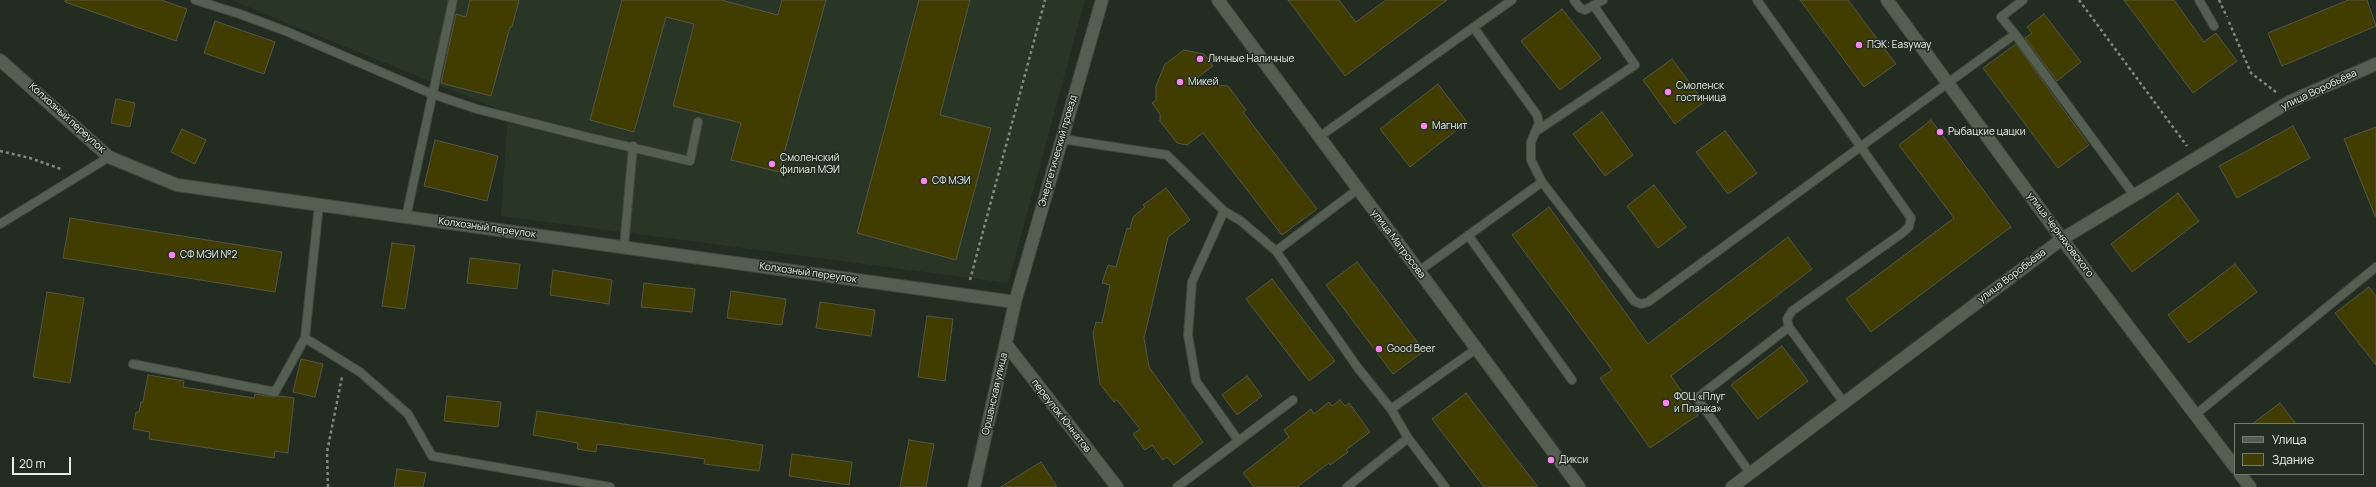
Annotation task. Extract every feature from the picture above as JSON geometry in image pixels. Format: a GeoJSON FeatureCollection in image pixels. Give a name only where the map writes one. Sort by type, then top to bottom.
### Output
{"type":"FeatureCollection","features":[{"type":"Feature","properties":{"kind":"street","name":"Энергетический проезд"},"geometry":{"type":"LineString","coordinates":[[1015,302],[1102,0]]}},
{"type":"Feature","properties":{"kind":"street","name":"улица Матросова"},"geometry":{"type":"LineString","coordinates":[[1218,0],[1579,487]]}},
{"type":"Feature","properties":{"kind":"street","name":"улица Черняховского"},"geometry":{"type":"LineString","coordinates":[[1887,0],[2062,238],[2234,466]]}},
{"type":"Feature","properties":{"kind":"street","name":"Колхозный переулок"},"geometry":{"type":"LineString","coordinates":[[0,60],[109,157],[177,185],[1015,302]]}},
{"type":"Feature","properties":{"kind":"street","name":"улица Воробьёва"},"geometry":{"type":"LineString","coordinates":[[1732,487],[2062,238],[2289,102],[2376,64]]}},
{"type":"Feature","properties":{"kind":"street","name":"Оршанская улица"},"geometry":{"type":"LineString","coordinates":[[974,487],[1015,302]]}},
{"type":"Feature","properties":{"kind":"street","name":"переулок Юннатов"},"geometry":{"type":"LineString","coordinates":[[1006,344],[1117,487]]}},
{"type":"Feature","properties":{"kind":"street"},"geometry":{"type":"LineString","coordinates":[[2241,475],[2250,487]]}},
{"type":"Feature","properties":{"kind":"lane"},"geometry":{"type":"LineString","coordinates":[[195,0],[240,14],[288,32],[432,94],[477,109],[591,138],[633,146],[690,161],[698,122]]}},
{"type":"Feature","properties":{"kind":"lane"},"geometry":{"type":"LineString","coordinates":[[406,217],[453,0]]}},
{"type":"Feature","properties":{"kind":"lane"},"geometry":{"type":"LineString","coordinates":[[1319,137],[1512,0]]}},
{"type":"Feature","properties":{"kind":"lane"},"geometry":{"type":"LineString","coordinates":[[1574,0],[1580,8],[1586,10],[1603,0]]}},
{"type":"Feature","properties":{"kind":"lane"},"geometry":{"type":"LineString","coordinates":[[1757,0],[1912,218],[1909,227],[1792,311],[1787,319],[1789,327],[1844,403]]}},
{"type":"Feature","properties":{"kind":"lane"},"geometry":{"type":"LineString","coordinates":[[2023,0],[2001,17],[2134,195]]}},
{"type":"Feature","properties":{"kind":"lane"},"geometry":{"type":"LineString","coordinates":[[2199,0],[2214,26]]}},
{"type":"Feature","properties":{"kind":"lane"},"geometry":{"type":"LineString","coordinates":[[1535,132],[1635,65],[1594,6]]}},
{"type":"Feature","properties":{"kind":"lane"},"geometry":{"type":"LineString","coordinates":[[1474,28],[1537,115],[1539,123],[1531,142],[1531,160],[1542,182],[1634,301],[1641,304],[1648,302],[2015,34]]}},
{"type":"Feature","properties":{"kind":"lane"},"geometry":{"type":"LineString","coordinates":[[1062,139],[1167,154],[1224,211],[1241,221],[1276,251],[1358,368],[1391,409],[1408,438],[1446,487]]}},
{"type":"Feature","properties":{"kind":"lane"},"geometry":{"type":"LineString","coordinates":[[624,247],[633,146]]}},
{"type":"Feature","properties":{"kind":"lane"},"geometry":{"type":"LineString","coordinates":[[0,224],[109,157]]}},
{"type":"Feature","properties":{"kind":"lane"},"geometry":{"type":"LineString","coordinates":[[1419,271],[1542,182]]}},
{"type":"Feature","properties":{"kind":"lane"},"geometry":{"type":"LineString","coordinates":[[1276,251],[1358,189]]}},
{"type":"Feature","properties":{"kind":"lane"},"geometry":{"type":"LineString","coordinates":[[133,364],[275,392],[305,338],[319,204]]}},
{"type":"Feature","properties":{"kind":"lane"},"geometry":{"type":"LineString","coordinates":[[1224,211],[1192,282],[1188,335],[1196,381],[1238,440]]}},
{"type":"Feature","properties":{"kind":"lane"},"geometry":{"type":"LineString","coordinates":[[1468,235],[1572,380]]}},
{"type":"Feature","properties":{"kind":"lane"},"geometry":{"type":"LineString","coordinates":[[2195,415],[2376,267]]}},
{"type":"Feature","properties":{"kind":"lane"},"geometry":{"type":"LineString","coordinates":[[1750,473],[1697,398],[1789,327]]}},
{"type":"Feature","properties":{"kind":"lane"},"geometry":{"type":"LineString","coordinates":[[305,338],[360,372],[408,414],[432,456],[610,487]]}},
{"type":"Feature","properties":{"kind":"lane"},"geometry":{"type":"LineString","coordinates":[[1391,409],[1476,349]]}},
{"type":"Feature","properties":{"kind":"lane"},"geometry":{"type":"LineString","coordinates":[[1177,487],[1293,400]]}},
{"type":"Feature","properties":{"kind":"lane"},"geometry":{"type":"LineString","coordinates":[[1347,487],[1408,438]]}},
{"type":"Feature","properties":{"kind":"path"},"geometry":{"type":"LineString","coordinates":[[966,295],[1045,0]]}},
{"type":"Feature","properties":{"kind":"path"},"geometry":{"type":"LineString","coordinates":[[2079,0],[2196,158]]}},
{"type":"Feature","properties":{"kind":"path"},"geometry":{"type":"LineString","coordinates":[[2219,0],[2251,73],[2289,102]]}},
{"type":"Feature","properties":{"kind":"path"},"geometry":{"type":"LineString","coordinates":[[0,151],[30,158],[79,176]]}},
{"type":"Feature","properties":{"kind":"path"},"geometry":{"type":"LineString","coordinates":[[328,487],[327,452],[344,363]]}},
{"type":"Feature","properties":{"kind":"shaded area","name":"Смоленский филиал МЭИ"},"geometry":{"type":"Polygon","coordinates":[[[231,0],[1085,0],[1008,283],[501,216],[508,113],[231,0]]]}},
{"type":"Feature","properties":{"kind":"building"},"geometry":{"type":"Polygon","coordinates":[[[65,0],[161,0],[187,9],[176,41],[65,2],[65,0]]]}},
{"type":"Feature","properties":{"kind":"building"},"geometry":{"type":"Polygon","coordinates":[[[470,0],[519,0],[491,96],[441,83],[456,14],[466,17],[470,0]]]}},
{"type":"Feature","properties":{"kind":"building"},"geometry":{"type":"Polygon","coordinates":[[[622,0],[721,0],[778,15],[782,0],[826,0],[779,172],[731,160],[741,123],[673,106],[694,24],[666,17],[634,132],[590,120],[622,0]]]}},
{"type":"Feature","properties":{"kind":"building","name":"СФ МЭИ"},"geometry":{"type":"Polygon","coordinates":[[[919,0],[970,0],[940,115],[991,128],[956,260],[857,233],[919,0]]]}},
{"type":"Feature","properties":{"kind":"building"},"geometry":{"type":"Polygon","coordinates":[[[1288,0],[1339,0],[1356,22],[1386,0],[1447,0],[1345,76],[1288,0]]]}},
{"type":"Feature","properties":{"kind":"building"},"geometry":{"type":"Polygon","coordinates":[[[1800,0],[1848,0],[1896,64],[1864,87],[1800,0]]]}},
{"type":"Feature","properties":{"kind":"building"},"geometry":{"type":"Polygon","coordinates":[[[2124,0],[2174,0],[2204,42],[2216,33],[2237,61],[2193,93],[2124,0]]]}},
{"type":"Feature","properties":{"kind":"building"},"geometry":{"type":"Polygon","coordinates":[[[2348,0],[2367,0],[2376,26],[2282,66],[2268,33],[2348,0]]]}},
{"type":"Feature","properties":{"kind":"building"},"geometry":{"type":"Polygon","coordinates":[[[1562,9],[1601,58],[1560,90],[1521,41],[1562,9]]]}},
{"type":"Feature","properties":{"kind":"building"},"geometry":{"type":"Polygon","coordinates":[[[2044,14],[2081,62],[2057,81],[2025,38],[2032,33],[2027,27],[2044,14]]]}},
{"type":"Feature","properties":{"kind":"building"},"geometry":{"type":"Polygon","coordinates":[[[215,21],[275,42],[264,74],[204,53],[215,21]]]}},
{"type":"Feature","properties":{"kind":"building"},"geometry":{"type":"Polygon","coordinates":[[[2016,44],[2089,145],[2058,168],[1983,68],[2016,44]]]}},
{"type":"Feature","properties":{"kind":"building"},"geometry":{"type":"Polygon","coordinates":[[[1184,50],[1204,54],[1213,66],[1190,83],[1228,86],[1246,110],[1243,112],[1317,209],[1282,235],[1203,133],[1187,145],[1177,143],[1160,121],[1160,114],[1152,103],[1156,100],[1156,86],[1165,64],[1184,50]]]}},
{"type":"Feature","properties":{"kind":"building"},"geometry":{"type":"Polygon","coordinates":[[[1672,59],[1704,102],[1675,124],[1643,80],[1672,59]]]}},
{"type":"Feature","properties":{"kind":"building","name":"Магнит"},"geometry":{"type":"Polygon","coordinates":[[[1438,84],[1467,122],[1410,167],[1380,129],[1438,84]]]}},
{"type":"Feature","properties":{"kind":"building"},"geometry":{"type":"Polygon","coordinates":[[[116,99],[135,103],[130,127],[111,123],[116,99]]]}},
{"type":"Feature","properties":{"kind":"building"},"geometry":{"type":"Polygon","coordinates":[[[1602,112],[1633,155],[1605,176],[1573,134],[1602,112]]]}},
{"type":"Feature","properties":{"kind":"building"},"geometry":{"type":"Polygon","coordinates":[[[1931,120],[2011,227],[1871,332],[1846,299],[1954,218],[1899,145],[1931,120]]]}},
{"type":"Feature","properties":{"kind":"building"},"geometry":{"type":"Polygon","coordinates":[[[2293,126],[2310,158],[2237,198],[2219,166],[2293,126]]]}},
{"type":"Feature","properties":{"kind":"building"},"geometry":{"type":"Polygon","coordinates":[[[2376,127],[2376,216],[2375,216],[2344,139],[2376,127]]]}},
{"type":"Feature","properties":{"kind":"building"},"geometry":{"type":"Polygon","coordinates":[[[182,129],[206,140],[195,164],[171,152],[182,129]]]}},
{"type":"Feature","properties":{"kind":"building"},"geometry":{"type":"Polygon","coordinates":[[[1725,131],[1757,173],[1728,194],[1696,152],[1725,131]]]}},
{"type":"Feature","properties":{"kind":"building"},"geometry":{"type":"Polygon","coordinates":[[[435,140],[498,156],[487,201],[424,186],[435,140]]]}},
{"type":"Feature","properties":{"kind":"building"},"geometry":{"type":"Polygon","coordinates":[[[1654,185],[1686,227],[1658,248],[1627,206],[1654,185]]]}},
{"type":"Feature","properties":{"kind":"building"},"geometry":{"type":"Polygon","coordinates":[[[1166,188],[1190,220],[1168,237],[1144,338],[1149,367],[1203,442],[1174,465],[1167,457],[1163,460],[1152,445],[1145,450],[1133,434],[1140,429],[1117,400],[1114,402],[1100,384],[1093,333],[1096,322],[1102,323],[1110,285],[1102,283],[1108,265],[1116,267],[1127,228],[1130,229],[1133,217],[1145,207],[1143,205],[1166,188]]]}},
{"type":"Feature","properties":{"kind":"building"},"geometry":{"type":"Polygon","coordinates":[[[2178,193],[2199,221],[2132,272],[2111,244],[2178,193]]]}},
{"type":"Feature","properties":{"kind":"building"},"geometry":{"type":"Polygon","coordinates":[[[1549,207],[1648,344],[1788,237],[1812,269],[1671,376],[1698,415],[1650,448],[1600,378],[1612,370],[1512,235],[1549,207]]]}},
{"type":"Feature","properties":{"kind":"building","name":"СФ МЭИ №2"},"geometry":{"type":"Polygon","coordinates":[[[70,218],[282,252],[275,292],[63,258],[70,218]]]}},
{"type":"Feature","properties":{"kind":"building"},"geometry":{"type":"Polygon","coordinates":[[[392,243],[415,246],[405,309],[382,306],[392,243]]]}},
{"type":"Feature","properties":{"kind":"building"},"geometry":{"type":"Polygon","coordinates":[[[470,258],[520,264],[517,289],[467,283],[470,258]]]}},
{"type":"Feature","properties":{"kind":"building"},"geometry":{"type":"Polygon","coordinates":[[[1357,262],[1424,351],[1393,374],[1326,285],[1357,262]]]}},
{"type":"Feature","properties":{"kind":"building"},"geometry":{"type":"Polygon","coordinates":[[[2235,264],[2257,292],[2189,343],[2168,315],[2235,264]]]}},
{"type":"Feature","properties":{"kind":"building"},"geometry":{"type":"Polygon","coordinates":[[[553,270],[612,280],[609,304],[550,295],[553,270]]]}},
{"type":"Feature","properties":{"kind":"building"},"geometry":{"type":"Polygon","coordinates":[[[1272,279],[1335,361],[1309,381],[1246,299],[1272,279]]]}},
{"type":"Feature","properties":{"kind":"building"},"geometry":{"type":"Polygon","coordinates":[[[644,283],[695,289],[692,312],[641,307],[644,283]]]}},
{"type":"Feature","properties":{"kind":"building"},"geometry":{"type":"Polygon","coordinates":[[[2369,287],[2376,296],[2376,365],[2335,313],[2369,287]]]}},
{"type":"Feature","properties":{"kind":"building"},"geometry":{"type":"Polygon","coordinates":[[[731,291],[786,299],[782,325],[727,318],[731,291]]]}},
{"type":"Feature","properties":{"kind":"building"},"geometry":{"type":"Polygon","coordinates":[[[47,292],[84,298],[70,383],[33,377],[47,292]]]}},
{"type":"Feature","properties":{"kind":"building"},"geometry":{"type":"Polygon","coordinates":[[[820,302],[875,310],[871,336],[816,328],[820,302]]]}},
{"type":"Feature","properties":{"kind":"building"},"geometry":{"type":"Polygon","coordinates":[[[927,316],[953,319],[945,381],[918,377],[927,316]]]}},
{"type":"Feature","properties":{"kind":"building"},"geometry":{"type":"Polygon","coordinates":[[[1782,346],[1808,381],[1758,419],[1731,385],[1782,346]]]}},
{"type":"Feature","properties":{"kind":"building"},"geometry":{"type":"Polygon","coordinates":[[[301,359],[323,364],[315,397],[293,392],[301,359]]]}},
{"type":"Feature","properties":{"kind":"building"},"geometry":{"type":"Polygon","coordinates":[[[148,375],[184,381],[183,387],[254,398],[255,394],[294,398],[288,453],[275,451],[274,458],[149,439],[150,432],[133,429],[136,412],[139,412],[141,402],[143,402],[148,375]]]}},
{"type":"Feature","properties":{"kind":"building"},"geometry":{"type":"Polygon","coordinates":[[[1247,376],[1262,396],[1237,415],[1222,395],[1247,376]]]}},
{"type":"Feature","properties":{"kind":"building"},"geometry":{"type":"Polygon","coordinates":[[[1466,393],[1538,487],[1484,487],[1432,419],[1466,393]]]}},
{"type":"Feature","properties":{"kind":"building"},"geometry":{"type":"Polygon","coordinates":[[[447,396],[501,402],[498,427],[444,421],[447,396]]]}},
{"type":"Feature","properties":{"kind":"building"},"geometry":{"type":"Polygon","coordinates":[[[1340,400],[1345,406],[1349,403],[1370,432],[1346,450],[1348,452],[1330,465],[1329,463],[1297,487],[1254,487],[1243,473],[1289,437],[1284,430],[1311,409],[1314,414],[1329,402],[1332,406],[1340,400]]]}},
{"type":"Feature","properties":{"kind":"building"},"geometry":{"type":"Polygon","coordinates":[[[2280,403],[2295,423],[2253,423],[2280,403]]]}},
{"type":"Feature","properties":{"kind":"building"},"geometry":{"type":"Polygon","coordinates":[[[537,411],[763,445],[759,471],[704,464],[705,459],[597,444],[596,452],[577,449],[578,443],[533,435],[537,411]]]}},
{"type":"Feature","properties":{"kind":"building"},"geometry":{"type":"Polygon","coordinates":[[[909,440],[934,444],[926,487],[900,487],[909,440]]]}},
{"type":"Feature","properties":{"kind":"building"},"geometry":{"type":"Polygon","coordinates":[[[792,454],[852,462],[849,485],[789,476],[792,454]]]}},
{"type":"Feature","properties":{"kind":"building"},"geometry":{"type":"Polygon","coordinates":[[[1041,462],[1057,487],[1001,487],[1026,471],[1041,462]]]}},
{"type":"Feature","properties":{"kind":"building"},"geometry":{"type":"Polygon","coordinates":[[[397,469],[426,473],[423,487],[394,487],[397,469]]]}},
{"type":"Feature","properties":{"kind":"place","name":"ПЭК: Easyway"},"geometry":{"type":"Point","coordinates":[1859,45]}},
{"type":"Feature","properties":{"kind":"place","name":"Личные Наличные"},"geometry":{"type":"Point","coordinates":[1200,59]}},
{"type":"Feature","properties":{"kind":"place","name":"Микей"},"geometry":{"type":"Point","coordinates":[1180,82]}},
{"type":"Feature","properties":{"kind":"place","name":"Смоленск гостиница"},"geometry":{"type":"Point","coordinates":[1668,92]}},
{"type":"Feature","properties":{"kind":"place","name":"Магнит"},"geometry":{"type":"Point","coordinates":[1424,126]}},
{"type":"Feature","properties":{"kind":"place","name":"Рыбацкие цацки"},"geometry":{"type":"Point","coordinates":[1940,132]}},
{"type":"Feature","properties":{"kind":"place","name":"Смоленский филиал МЭИ"},"geometry":{"type":"Point","coordinates":[772,164]}},
{"type":"Feature","properties":{"kind":"place","name":"СФ МЭИ"},"geometry":{"type":"Point","coordinates":[924,181]}},
{"type":"Feature","properties":{"kind":"place","name":"СФ МЭИ №2"},"geometry":{"type":"Point","coordinates":[172,255]}},
{"type":"Feature","properties":{"kind":"place","name":"Good Beer"},"geometry":{"type":"Point","coordinates":[1379,349]}},
{"type":"Feature","properties":{"kind":"place","name":"ФОЦ «Плуг и Планка»"},"geometry":{"type":"Point","coordinates":[1666,403]}},
{"type":"Feature","properties":{"kind":"place","name":"Дикси"},"geometry":{"type":"Point","coordinates":[1551,460]}}]}
